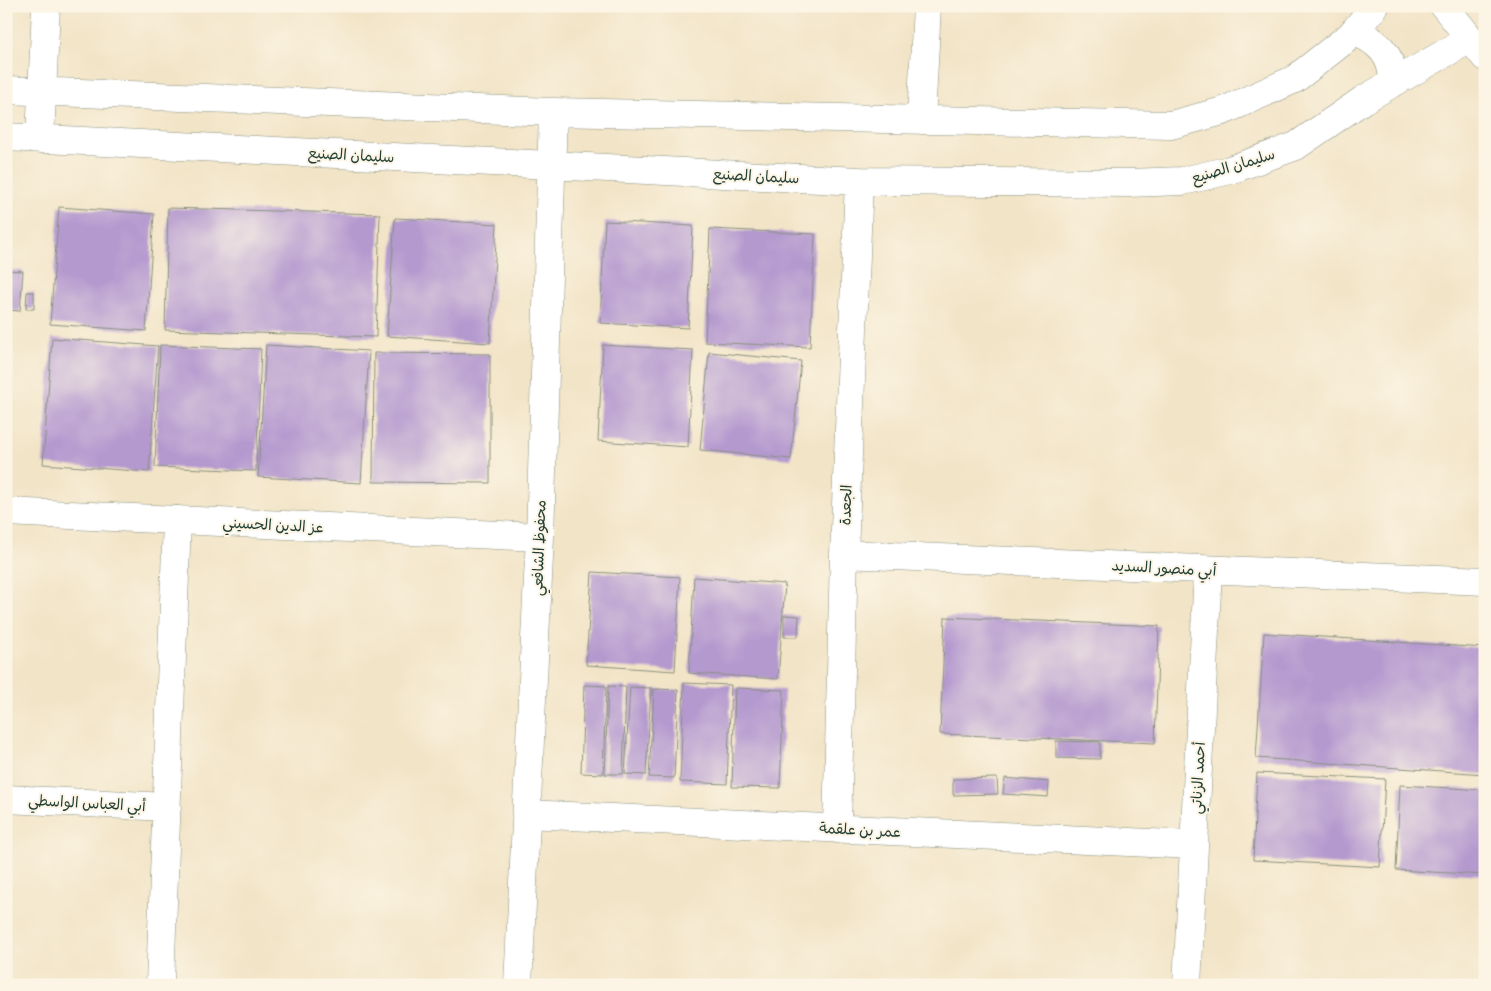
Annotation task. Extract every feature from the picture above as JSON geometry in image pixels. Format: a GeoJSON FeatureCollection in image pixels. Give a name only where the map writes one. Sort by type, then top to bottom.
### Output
{"type":"FeatureCollection","features":[{"type":"Feature","properties":{"kind":"street"},"geometry":{"type":"LineString","coordinates":[[40,139],[46,6]]}},
{"type":"Feature","properties":{"kind":"street"},"geometry":{"type":"LineString","coordinates":[[921,120],[927,6]]}},
{"type":"Feature","properties":{"kind":"street"},"geometry":{"type":"LineString","coordinates":[[6,90],[553,112],[1171,125],[1223,111],[1295,79],[1354,32],[1375,6]]}},
{"type":"Feature","properties":{"kind":"street"},"geometry":{"type":"LineString","coordinates":[[1444,6],[1477,48]]}},
{"type":"Feature","properties":{"kind":"street"},"geometry":{"type":"LineString","coordinates":[[1354,32],[1369,38],[1386,54],[1393,68],[1393,82]]}},
{"type":"Feature","properties":{"kind":"street","name":"سليمان الصنيع"},"geometry":{"type":"LineString","coordinates":[[6,138],[860,181],[1128,183],[1183,181],[1230,170],[1296,146],[1393,82],[1477,48]]}},
{"type":"Feature","properties":{"kind":"street","name":"محفوظ الشافعي"},"geometry":{"type":"LineString","coordinates":[[518,985],[540,536],[553,112]]}},
{"type":"Feature","properties":{"kind":"street","name":"الجعدة"},"geometry":{"type":"LineString","coordinates":[[837,829],[844,554],[860,181]]}},
{"type":"Feature","properties":{"kind":"street","name":"عز الدين الحسيني"},"geometry":{"type":"LineString","coordinates":[[6,512],[540,536]]}},
{"type":"Feature","properties":{"kind":"street"},"geometry":{"type":"LineString","coordinates":[[160,985],[177,520]]}},
{"type":"Feature","properties":{"kind":"street","name":"أبي منصور السديد"},"geometry":{"type":"LineString","coordinates":[[844,554],[1208,571],[1485,581]]}},
{"type":"Feature","properties":{"kind":"street","name":"أحمد الزناتي"},"geometry":{"type":"LineString","coordinates":[[1187,985],[1208,571]]}},
{"type":"Feature","properties":{"kind":"street","name":"أبي العباس الواسطي"},"geometry":{"type":"LineString","coordinates":[[6,799],[167,807]]}},
{"type":"Feature","properties":{"kind":"street","name":"عمر بن علقمة"},"geometry":{"type":"LineString","coordinates":[[526,814],[1194,845]]}},
{"type":"Feature","properties":{"kind":"building"},"geometry":{"type":"Polygon","coordinates":[[[59,207],[154,214],[146,331],[50,324],[59,207]]]}},
{"type":"Feature","properties":{"kind":"building"},"geometry":{"type":"Polygon","coordinates":[[[168,208],[380,214],[376,337],[165,330],[168,208]]]}},
{"type":"Feature","properties":{"kind":"building"},"geometry":{"type":"Polygon","coordinates":[[[395,218],[497,224],[490,343],[387,336],[395,218]]]}},
{"type":"Feature","properties":{"kind":"building"},"geometry":{"type":"Polygon","coordinates":[[[605,221],[693,226],[688,328],[600,323],[605,221]]]}},
{"type":"Feature","properties":{"kind":"building"},"geometry":{"type":"Polygon","coordinates":[[[710,229],[815,234],[810,347],[705,342],[710,229]]]}},
{"type":"Feature","properties":{"kind":"building"},"geometry":{"type":"Polygon","coordinates":[[[6,270],[23,271],[20,311],[6,310],[6,270]]]}},
{"type":"Feature","properties":{"kind":"building"},"geometry":{"type":"Polygon","coordinates":[[[27,292],[34,292],[34,309],[26,309],[27,292]]]}},
{"type":"Feature","properties":{"kind":"building"},"geometry":{"type":"Polygon","coordinates":[[[52,338],[158,346],[149,472],[43,464],[52,338]]]}},
{"type":"Feature","properties":{"kind":"building"},"geometry":{"type":"Polygon","coordinates":[[[160,345],[261,349],[256,471],[155,467],[160,345]]]}},
{"type":"Feature","properties":{"kind":"building"},"geometry":{"type":"Polygon","coordinates":[[[266,345],[369,351],[361,483],[258,477],[266,345]]]}},
{"type":"Feature","properties":{"kind":"building"},"geometry":{"type":"Polygon","coordinates":[[[603,345],[693,350],[688,447],[598,441],[603,345]]]}},
{"type":"Feature","properties":{"kind":"building"},"geometry":{"type":"Polygon","coordinates":[[[709,352],[801,361],[791,459],[700,450],[709,352]]]}},
{"type":"Feature","properties":{"kind":"building"},"geometry":{"type":"Polygon","coordinates":[[[374,353],[490,354],[490,483],[373,482],[374,353]]]}},
{"type":"Feature","properties":{"kind":"building"},"geometry":{"type":"Polygon","coordinates":[[[592,572],[680,577],[675,671],[586,665],[592,572]]]}},
{"type":"Feature","properties":{"kind":"building"},"geometry":{"type":"Polygon","coordinates":[[[694,577],[785,584],[778,679],[689,673],[694,577]]]}},
{"type":"Feature","properties":{"kind":"building"},"geometry":{"type":"Polygon","coordinates":[[[784,615],[799,616],[798,637],[784,637],[784,615]]]}},
{"type":"Feature","properties":{"kind":"building"},"geometry":{"type":"Polygon","coordinates":[[[945,617],[1159,626],[1155,743],[940,734],[945,617]]]}},
{"type":"Feature","properties":{"kind":"building"},"geometry":{"type":"Polygon","coordinates":[[[1264,633],[1485,648],[1485,774],[1256,758],[1264,633]]]}},
{"type":"Feature","properties":{"kind":"building"},"geometry":{"type":"Polygon","coordinates":[[[684,683],[731,685],[727,784],[680,782],[684,683]]]}},
{"type":"Feature","properties":{"kind":"building"},"geometry":{"type":"Polygon","coordinates":[[[584,685],[606,686],[603,774],[581,773],[584,685]]]}},
{"type":"Feature","properties":{"kind":"building"},"geometry":{"type":"Polygon","coordinates":[[[608,686],[626,687],[623,774],[605,774],[608,686]]]}},
{"type":"Feature","properties":{"kind":"building"},"geometry":{"type":"Polygon","coordinates":[[[630,687],[651,688],[646,775],[625,774],[630,687]]]}},
{"type":"Feature","properties":{"kind":"building"},"geometry":{"type":"Polygon","coordinates":[[[735,688],[784,690],[780,788],[732,787],[735,688]]]}},
{"type":"Feature","properties":{"kind":"building"},"geometry":{"type":"Polygon","coordinates":[[[654,689],[678,690],[674,778],[649,777],[654,689]]]}},
{"type":"Feature","properties":{"kind":"building"},"geometry":{"type":"Polygon","coordinates":[[[1056,741],[1100,742],[1100,759],[1056,758],[1056,741]]]}},
{"type":"Feature","properties":{"kind":"building"},"geometry":{"type":"Polygon","coordinates":[[[1257,773],[1385,779],[1380,867],[1253,860],[1257,773]]]}},
{"type":"Feature","properties":{"kind":"building"},"geometry":{"type":"Polygon","coordinates":[[[997,778],[998,794],[953,795],[953,779],[997,778]]]}},
{"type":"Feature","properties":{"kind":"building"},"geometry":{"type":"Polygon","coordinates":[[[1005,778],[1049,782],[1048,797],[1003,794],[1005,778]]]}},
{"type":"Feature","properties":{"kind":"building"},"geometry":{"type":"Polygon","coordinates":[[[1400,785],[1485,790],[1485,875],[1396,870],[1400,785]]]}}]}
